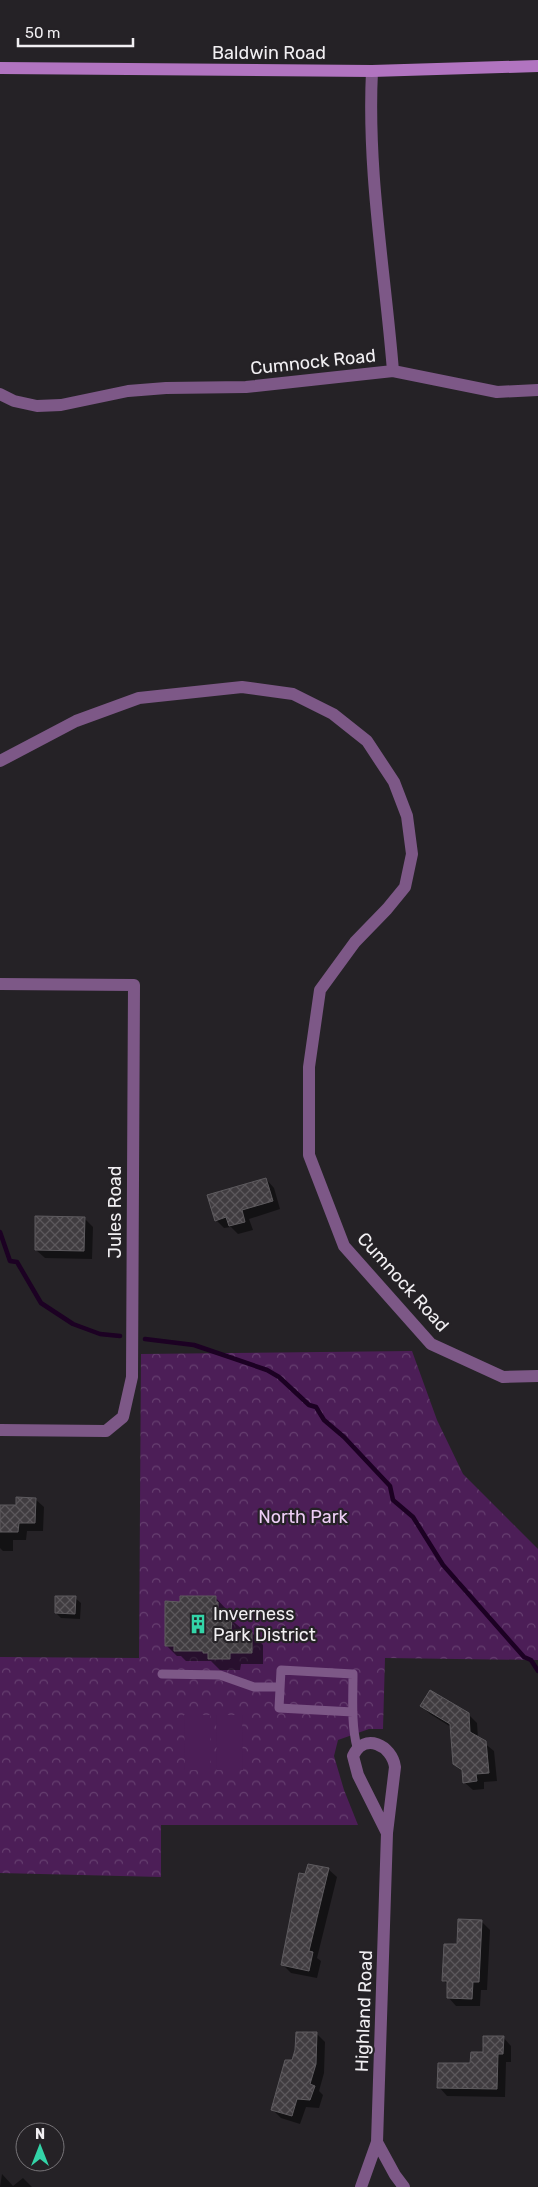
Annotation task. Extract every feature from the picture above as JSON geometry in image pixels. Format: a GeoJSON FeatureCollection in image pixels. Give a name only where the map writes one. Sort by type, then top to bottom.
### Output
{"type":"FeatureCollection","features":[{"type":"Feature","properties":{"kind":"street","name":"Baldwin Road"},"geometry":{"type":"LineString","coordinates":[[0,68],[372,71],[538,66]]}},
{"type":"Feature","properties":{"kind":"street","name":"Cumnock Road"},"geometry":{"type":"LineString","coordinates":[[0,394],[14,401],[37,406],[60,405],[137,390],[246,387],[392,371],[387,299],[374,190],[370,111],[372,71]]}},
{"type":"Feature","properties":{"kind":"street"},"geometry":{"type":"LineString","coordinates":[[392,371],[497,392],[538,390]]}},
{"type":"Feature","properties":{"kind":"street","name":"Cumnock Road"},"geometry":{"type":"LineString","coordinates":[[0,761],[76,721],[139,698],[242,687],[293,694],[333,714],[367,741],[394,782],[407,816],[412,854],[405,887],[356,942],[320,990],[308,1067],[309,1155],[344,1246],[431,1344],[503,1377],[538,1376]]}},
{"type":"Feature","properties":{"kind":"street","name":"Jules Road"},"geometry":{"type":"LineString","coordinates":[[0,984],[134,985],[132,1377],[123,1416],[106,1431],[0,1430]]}},
{"type":"Feature","properties":{"kind":"street","name":"Highland Road"},"geometry":{"type":"LineString","coordinates":[[361,2187],[377,2142],[387,1833],[395,1767],[394,1756],[386,1749],[376,1744],[364,1743],[357,1747],[353,1756],[358,1775],[387,1833]]}},
{"type":"Feature","properties":{"kind":"street"},"geometry":{"type":"LineString","coordinates":[[377,2142],[395,2175],[404,2187]]}},
{"type":"Feature","properties":{"kind":"lane"},"geometry":{"type":"LineString","coordinates":[[353,1712],[279,1708],[281,1670],[353,1674],[353,1712],[353,1733],[357,1747]]}},
{"type":"Feature","properties":{"kind":"lane"},"geometry":{"type":"LineString","coordinates":[[162,1674],[220,1675],[254,1687],[280,1687]]}},
{"type":"Feature","properties":{"kind":"green space","name":"North Park"},"geometry":{"type":"Polygon","coordinates":[[[412,1351],[437,1420],[463,1474],[538,1549],[538,1660],[385,1658],[383,1729],[369,1729],[338,1740],[334,1756],[344,1790],[358,1825],[161,1825],[161,1877],[0,1873],[0,1657],[139,1658],[141,1354],[412,1351]]]}},
{"type":"Feature","properties":{"kind":"green space"},"geometry":{"type":"Polygon","coordinates":[[[184,1715],[210,1715],[210,1770],[185,1770],[184,1715]]]}},
{"type":"Feature","properties":{"kind":"green space"},"geometry":{"type":"Polygon","coordinates":[[[216,1715],[242,1715],[243,1770],[217,1770],[216,1715]]]}},
{"type":"Feature","properties":{"kind":"building"},"geometry":{"type":"Polygon","coordinates":[[[266,1178],[273,1201],[242,1210],[245,1222],[229,1226],[226,1217],[215,1221],[207,1195],[266,1178]]]}},
{"type":"Feature","properties":{"kind":"building"},"geometry":{"type":"Polygon","coordinates":[[[35,1216],[85,1217],[84,1251],[35,1250],[35,1216]]]}},
{"type":"Feature","properties":{"kind":"building"},"geometry":{"type":"Polygon","coordinates":[[[16,1497],[36,1498],[35,1523],[19,1523],[18,1532],[0,1532],[0,1505],[16,1505],[16,1497]]]}},
{"type":"Feature","properties":{"kind":"building"},"geometry":{"type":"Polygon","coordinates":[[[55,1596],[76,1596],[75,1614],[55,1613],[55,1596]]]}},
{"type":"Feature","properties":{"kind":"building","name":"Inverness Park District"},"geometry":{"type":"Polygon","coordinates":[[[180,1596],[216,1596],[218,1617],[232,1617],[231,1632],[252,1632],[252,1653],[230,1653],[230,1659],[208,1659],[208,1653],[203,1653],[203,1651],[174,1651],[174,1646],[165,1646],[165,1601],[180,1602],[180,1596]]]}},
{"type":"Feature","properties":{"kind":"building"},"geometry":{"type":"Polygon","coordinates":[[[430,1690],[469,1713],[470,1732],[486,1741],[489,1773],[476,1774],[477,1781],[463,1783],[462,1770],[453,1764],[450,1724],[420,1706],[430,1690]]]}},
{"type":"Feature","properties":{"kind":"building"},"geometry":{"type":"Polygon","coordinates":[[[308,1864],[329,1868],[309,1951],[313,1952],[309,1971],[281,1965],[299,1873],[305,1874],[308,1864]]]}},
{"type":"Feature","properties":{"kind":"building"},"geometry":{"type":"Polygon","coordinates":[[[458,1919],[482,1920],[479,1982],[473,1982],[472,1999],[447,1998],[447,1981],[442,1981],[444,1944],[457,1944],[458,1919]]]}},
{"type":"Feature","properties":{"kind":"building"},"geometry":{"type":"Polygon","coordinates":[[[296,2032],[317,2032],[316,2064],[310,2084],[315,2086],[310,2100],[297,2099],[292,2116],[271,2110],[285,2060],[292,2060],[295,2050],[296,2032]]]}},
{"type":"Feature","properties":{"kind":"building"},"geometry":{"type":"Polygon","coordinates":[[[483,2036],[504,2036],[503,2054],[498,2054],[497,2089],[437,2088],[438,2063],[470,2063],[471,2052],[483,2052],[483,2036]]]}},
{"type":"Feature","properties":{"kind":"waterway"},"geometry":{"type":"LineString","coordinates":[[0,1232],[10,1261],[17,1262],[41,1303],[73,1324],[100,1334],[120,1336]]}},
{"type":"Feature","properties":{"kind":"waterway"},"geometry":{"type":"LineString","coordinates":[[145,1339],[194,1345],[267,1370],[279,1377],[309,1405],[316,1407],[324,1420],[344,1437],[390,1486],[393,1500],[413,1517],[443,1565],[524,1657],[531,1660],[538,1671]]}},
{"type":"Feature","properties":{"kind":"place","name":"Inverness Park District"},"geometry":{"type":"Point","coordinates":[198,1624]}}]}
